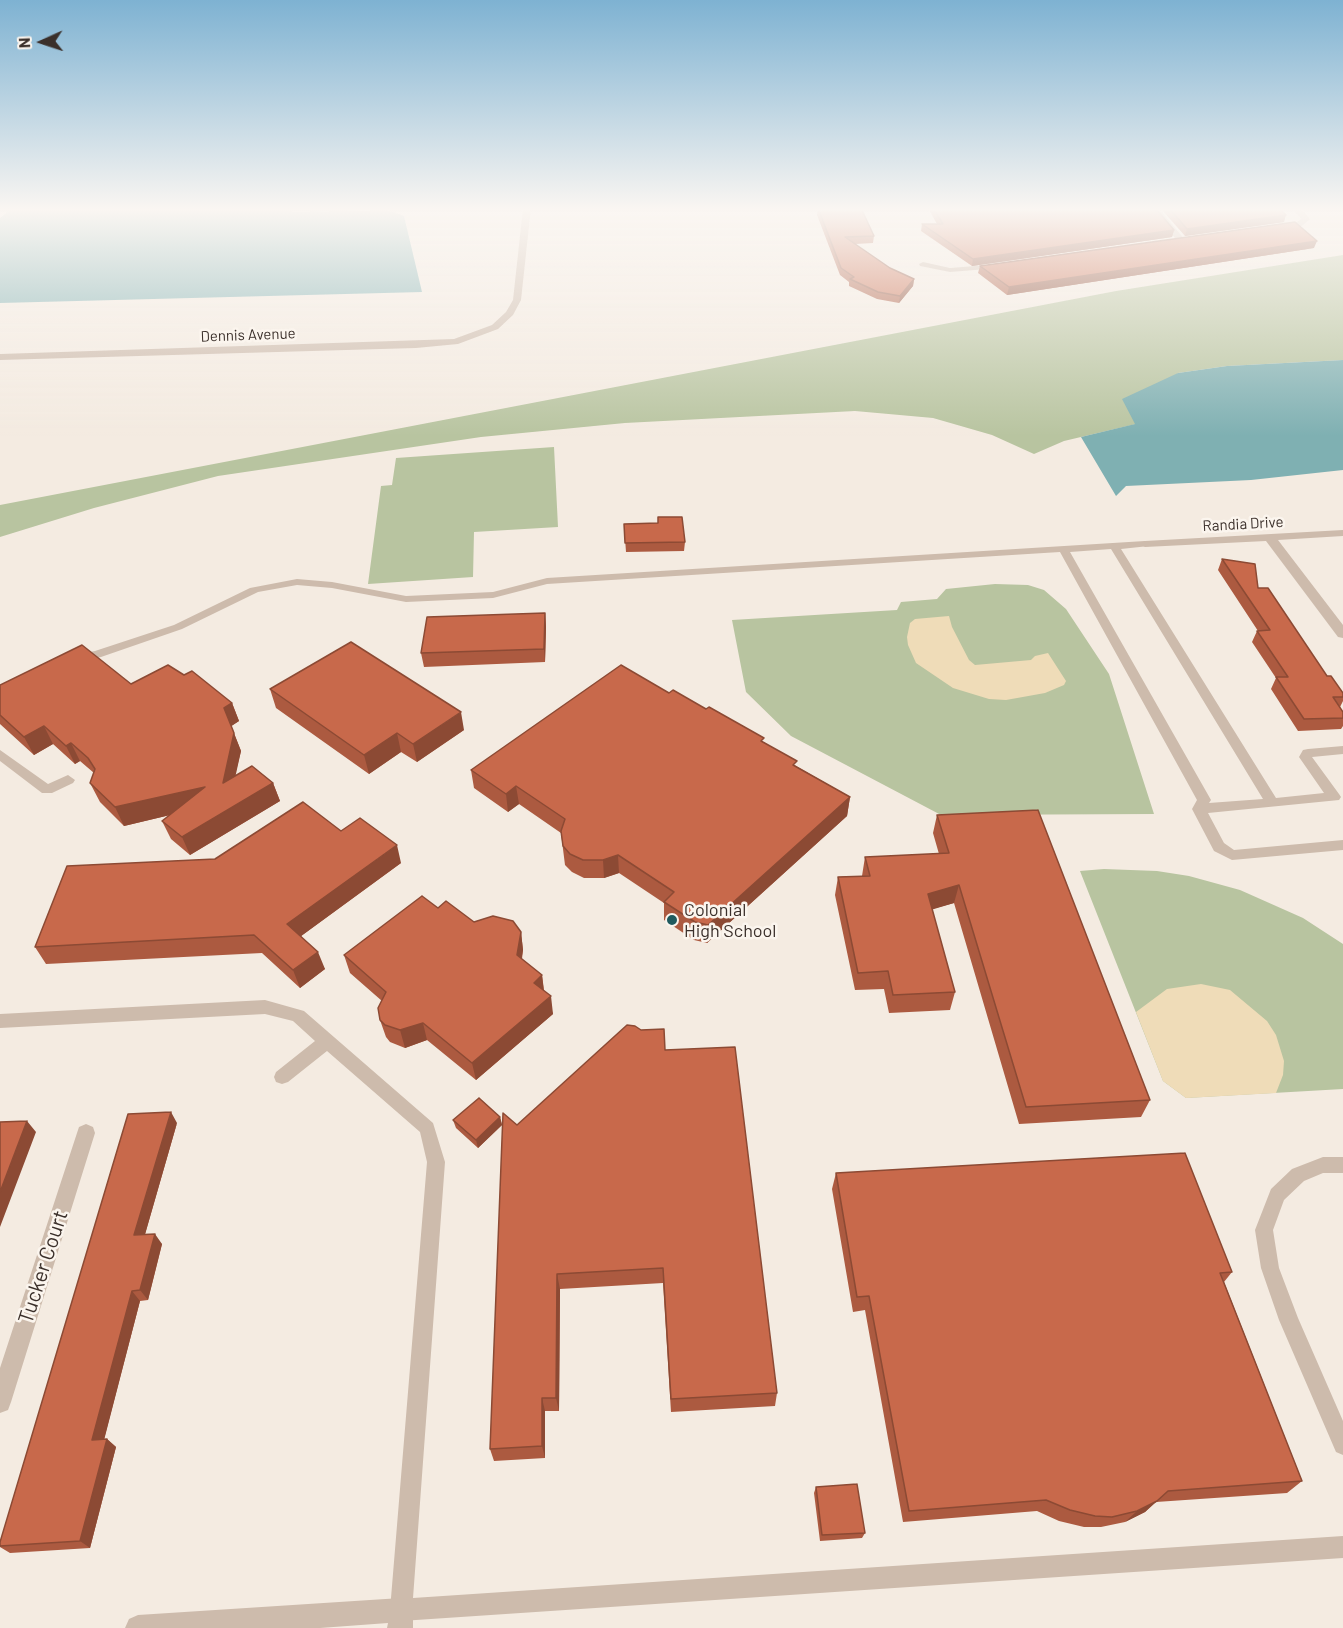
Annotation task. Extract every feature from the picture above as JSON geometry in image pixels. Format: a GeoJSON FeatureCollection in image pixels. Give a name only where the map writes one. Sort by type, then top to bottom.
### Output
{"type":"FeatureCollection","features":[{"type":"Feature","properties":{"kind":"street","name":"Dennis Avenue"},"geometry":{"type":"LineString","coordinates":[[0,357],[455,342],[495,327],[510,313],[517,300],[519,284]]}},
{"type":"Feature","properties":{"kind":"street","name":"Randia Drive"},"geometry":{"type":"LineString","coordinates":[[1145,544],[1343,533]]}},
{"type":"Feature","properties":{"kind":"street"},"geometry":{"type":"LineString","coordinates":[[1270,538],[1343,634]]}},
{"type":"Feature","properties":{"kind":"street","name":"Tucker Court"},"geometry":{"type":"LineString","coordinates":[[0,1402],[86,1132]]}},
{"type":"Feature","properties":{"kind":"street"},"geometry":{"type":"LineString","coordinates":[[138,1628],[400,1619]]}},
{"type":"Feature","properties":{"kind":"lane"},"geometry":{"type":"LineString","coordinates":[[65,661],[97,654],[178,627],[254,590],[297,582],[332,585],[406,599],[493,595],[547,581],[1145,544]]}},
{"type":"Feature","properties":{"kind":"lane"},"geometry":{"type":"LineString","coordinates":[[1114,545],[1272,803]]}},
{"type":"Feature","properties":{"kind":"lane"},"geometry":{"type":"LineString","coordinates":[[1063,548],[1204,800],[1199,809]]}},
{"type":"Feature","properties":{"kind":"lane"},"geometry":{"type":"LineString","coordinates":[[1338,796],[1305,757],[1308,753],[1343,750]]}},
{"type":"Feature","properties":{"kind":"lane"},"geometry":{"type":"LineString","coordinates":[[1,756],[47,790],[68,780]]}},
{"type":"Feature","properties":{"kind":"lane"},"geometry":{"type":"LineString","coordinates":[[1199,809],[1338,796]]}},
{"type":"Feature","properties":{"kind":"lane"},"geometry":{"type":"LineString","coordinates":[[1199,809],[1219,847],[1232,855],[1343,846]]}},
{"type":"Feature","properties":{"kind":"lane"},"geometry":{"type":"LineString","coordinates":[[0,1021],[265,1007],[298,1016],[427,1128],[436,1162],[400,1619],[1343,1547]]}},
{"type":"Feature","properties":{"kind":"lane"},"geometry":{"type":"LineString","coordinates":[[282,1077],[327,1041]]}},
{"type":"Feature","properties":{"kind":"lane"},"geometry":{"type":"LineString","coordinates":[[1343,1165],[1323,1166],[1298,1175],[1277,1195],[1264,1230],[1270,1268],[1343,1444]]}},
{"type":"Feature","properties":{"kind":"green space"},"geometry":{"type":"Polygon","coordinates":[[[1160,284],[1343,284],[1343,360],[1227,366],[1178,373],[1136,424],[1064,441],[1034,454],[992,435],[933,418],[855,411],[625,423],[481,437],[218,476],[94,508],[0,537],[0,505],[1160,284]]]}},
{"type":"Feature","properties":{"kind":"green space"},"geometry":{"type":"Polygon","coordinates":[[[554,447],[558,527],[474,532],[473,577],[368,584],[381,486],[392,485],[396,458],[554,447]]]}},
{"type":"Feature","properties":{"kind":"green space"},"geometry":{"type":"Polygon","coordinates":[[[995,584],[1028,585],[1044,590],[1066,609],[1109,674],[1154,814],[941,815],[791,736],[746,692],[732,620],[897,610],[901,602],[937,599],[946,589],[995,584]]]}},
{"type":"Feature","properties":{"kind":"green space"},"geometry":{"type":"Polygon","coordinates":[[[1104,869],[1157,871],[1189,876],[1240,890],[1303,918],[1343,944],[1343,1089],[1186,1098],[1163,1081],[1080,871],[1104,869]]]}},
{"type":"Feature","properties":{"kind":"sand"},"geometry":{"type":"Polygon","coordinates":[[[949,616],[952,627],[969,660],[975,665],[1031,660],[1035,656],[1048,653],[1066,681],[1064,685],[1045,693],[1006,700],[989,699],[953,688],[916,663],[907,637],[910,623],[915,619],[949,616]]]}},
{"type":"Feature","properties":{"kind":"sand"},"geometry":{"type":"Polygon","coordinates":[[[1201,984],[1230,990],[1267,1021],[1276,1035],[1284,1061],[1283,1075],[1276,1093],[1186,1098],[1163,1081],[1136,1012],[1167,989],[1201,984]]]}},
{"type":"Feature","properties":{"kind":"water"},"geometry":{"type":"Polygon","coordinates":[[[0,284],[420,284],[422,292],[0,303],[0,284]]]}},
{"type":"Feature","properties":{"kind":"water"},"geometry":{"type":"Polygon","coordinates":[[[1343,360],[1343,470],[1251,480],[1126,486],[1116,496],[1081,437],[1135,424],[1122,399],[1178,373],[1227,366],[1343,360]]]}},
{"type":"Feature","properties":{"kind":"building"},"geometry":{"type":"Polygon","coordinates":[[[861,284],[910,284],[900,296],[878,292],[861,284]]]}},
{"type":"Feature","properties":{"kind":"building"},"geometry":{"type":"Polygon","coordinates":[[[1005,284],[1029,284],[1009,287],[1005,284]]]}},
{"type":"Feature","properties":{"kind":"building"},"geometry":{"type":"Polygon","coordinates":[[[658,517],[682,517],[685,542],[625,543],[624,524],[658,523],[658,517]]]}},
{"type":"Feature","properties":{"kind":"building"},"geometry":{"type":"Polygon","coordinates":[[[1222,559],[1255,564],[1258,588],[1268,588],[1327,676],[1331,676],[1343,693],[1343,697],[1333,697],[1343,712],[1343,718],[1304,719],[1276,677],[1288,677],[1257,631],[1270,630],[1222,559]]]}},
{"type":"Feature","properties":{"kind":"building"},"geometry":{"type":"Polygon","coordinates":[[[545,613],[544,649],[421,653],[427,617],[545,613]]]}},
{"type":"Feature","properties":{"kind":"building"},"geometry":{"type":"Polygon","coordinates":[[[351,642],[461,712],[413,744],[397,733],[364,755],[270,689],[351,642]]]}},
{"type":"Feature","properties":{"kind":"building"},"geometry":{"type":"Polygon","coordinates":[[[82,645],[131,684],[168,665],[184,675],[192,671],[232,703],[224,708],[234,733],[223,783],[252,766],[273,783],[182,837],[162,821],[205,787],[115,807],[90,783],[95,769],[88,758],[71,743],[66,746],[44,726],[24,737],[0,715],[0,685],[82,645]]]}},
{"type":"Feature","properties":{"kind":"building"},"geometry":{"type":"Polygon","coordinates":[[[621,665],[669,693],[673,690],[706,709],[709,707],[764,738],[761,741],[797,761],[793,765],[850,797],[708,925],[695,922],[664,902],[674,892],[618,855],[603,860],[583,860],[570,854],[563,846],[561,831],[565,819],[516,786],[506,794],[471,770],[621,665]]]}},
{"type":"Feature","properties":{"kind":"building"},"geometry":{"type":"Polygon","coordinates":[[[303,802],[341,831],[360,818],[397,845],[287,924],[318,952],[293,970],[254,935],[35,947],[67,866],[215,859],[303,802]]]}},
{"type":"Feature","properties":{"kind":"building"},"geometry":{"type":"Polygon","coordinates":[[[1038,810],[1150,1100],[1026,1107],[959,885],[928,894],[955,992],[893,995],[888,971],[858,973],[838,877],[870,876],[865,857],[949,853],[937,815],[1038,810]]]}},
{"type":"Feature","properties":{"kind":"building"},"geometry":{"type":"Polygon","coordinates":[[[422,896],[438,908],[446,901],[474,922],[493,916],[513,921],[521,932],[517,955],[542,975],[534,983],[551,996],[472,1063],[423,1023],[400,1030],[385,1025],[380,1020],[378,1008],[386,992],[344,955],[422,896]]]}},
{"type":"Feature","properties":{"kind":"building"},"geometry":{"type":"Polygon","coordinates":[[[627,1025],[641,1030],[664,1029],[665,1050],[735,1047],[777,1393],[671,1399],[663,1268],[557,1274],[556,1398],[542,1398],[542,1446],[490,1449],[503,1113],[517,1125],[627,1025]]]}},
{"type":"Feature","properties":{"kind":"building"},"geometry":{"type":"Polygon","coordinates":[[[479,1098],[500,1117],[476,1140],[453,1120],[479,1098]]]}},
{"type":"Feature","properties":{"kind":"building"},"geometry":{"type":"Polygon","coordinates":[[[171,1112],[134,1235],[155,1234],[140,1290],[132,1291],[92,1440],[107,1439],[80,1541],[0,1546],[128,1114],[171,1112]]]}},
{"type":"Feature","properties":{"kind":"building"},"geometry":{"type":"Polygon","coordinates":[[[27,1121],[0,1192],[0,1122],[27,1121]]]}},
{"type":"Feature","properties":{"kind":"building"},"geometry":{"type":"Polygon","coordinates":[[[1185,1153],[1232,1272],[1220,1273],[1302,1481],[1168,1491],[1157,1501],[1137,1511],[1112,1517],[1095,1516],[1070,1510],[1046,1500],[909,1511],[869,1296],[857,1297],[836,1173],[1185,1153]]]}},
{"type":"Feature","properties":{"kind":"building"},"geometry":{"type":"Polygon","coordinates":[[[857,1484],[865,1533],[822,1535],[816,1487],[857,1484]]]}},
{"type":"Feature","properties":{"kind":"place","name":"Colonial High School"},"geometry":{"type":"Point","coordinates":[672,920]}}]}
